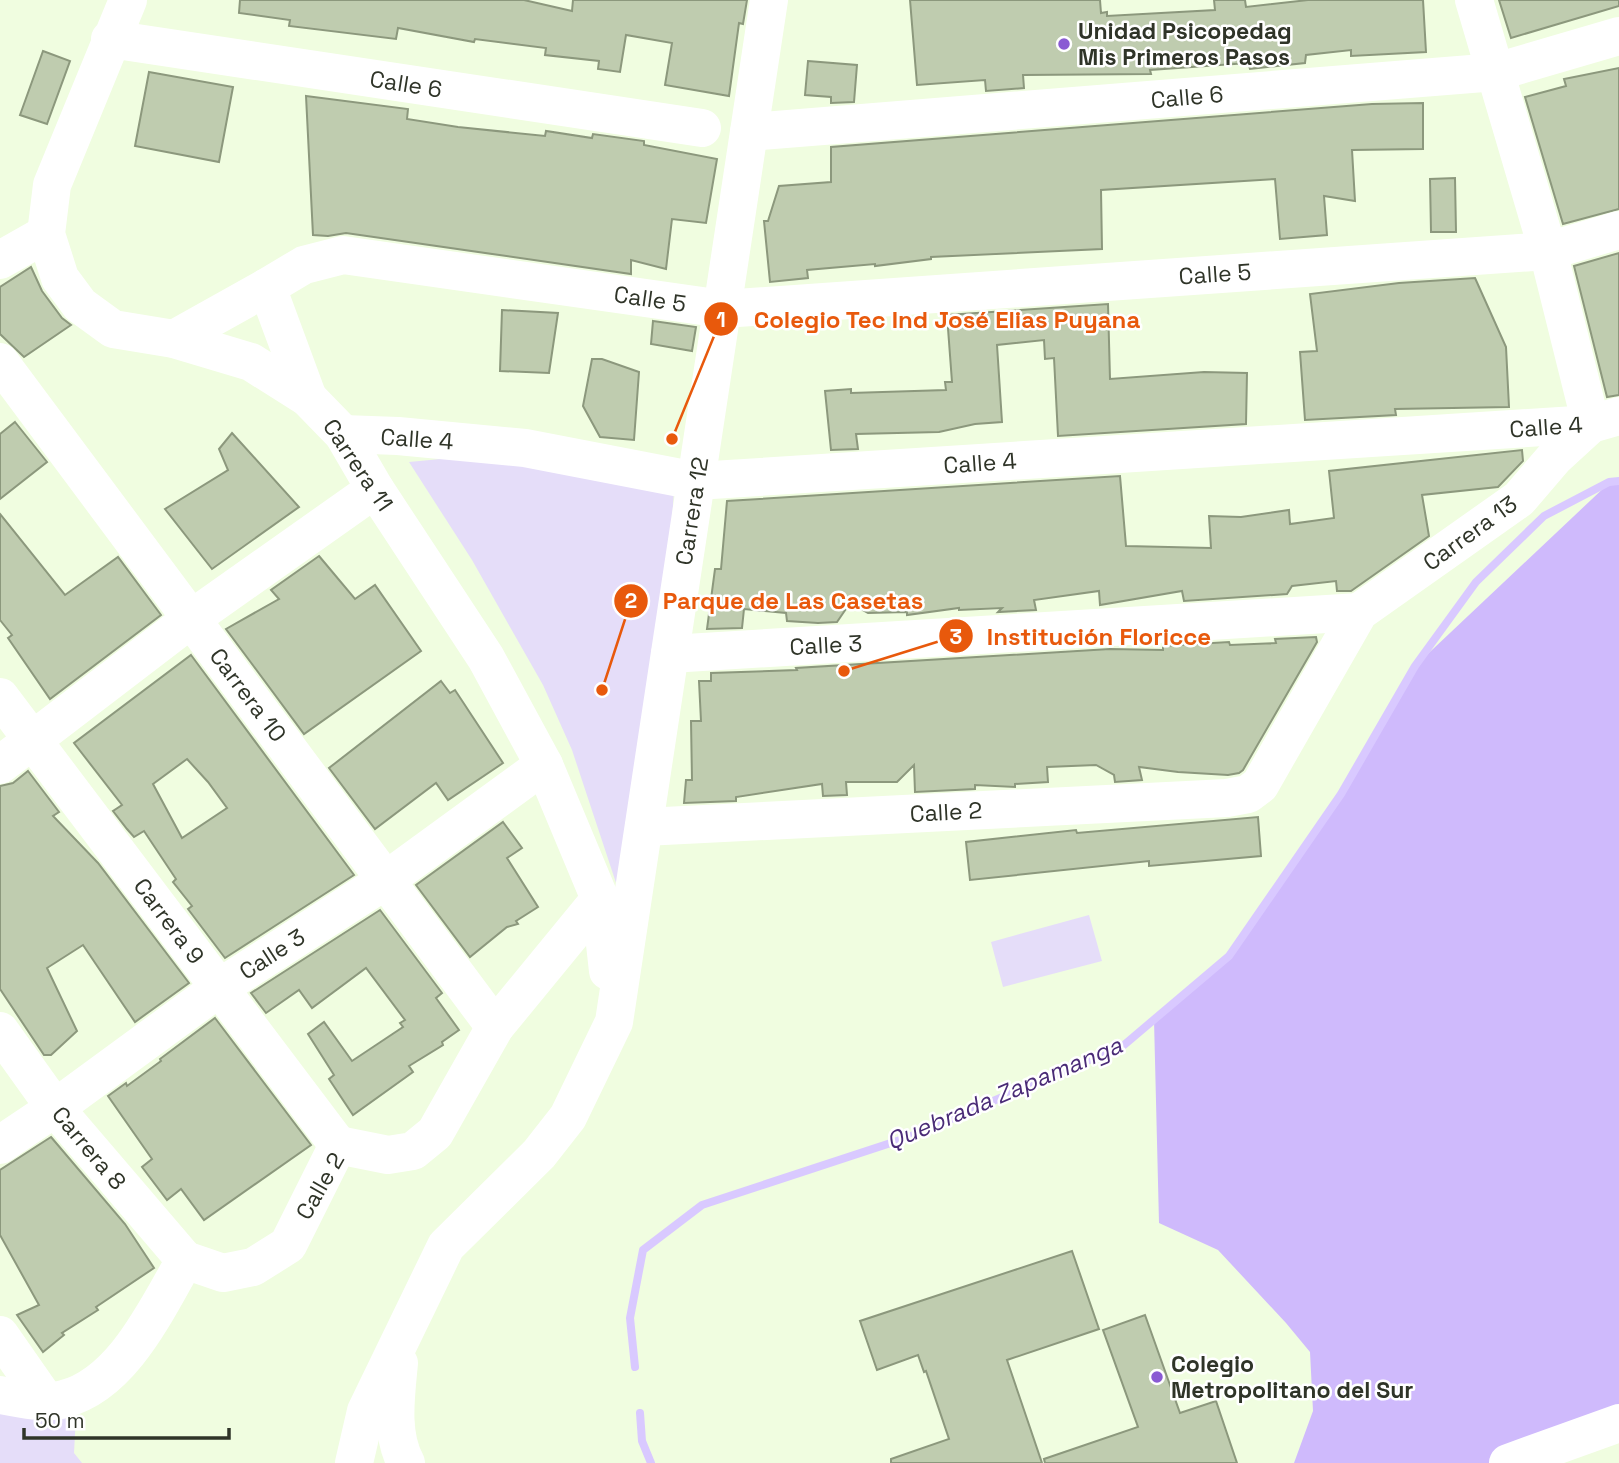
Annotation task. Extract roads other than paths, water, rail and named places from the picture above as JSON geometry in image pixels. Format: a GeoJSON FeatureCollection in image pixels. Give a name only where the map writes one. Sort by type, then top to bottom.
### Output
{"type":"FeatureCollection","features":[{"type":"Feature","properties":{"kind":"street","name":"Carrera 11"},"geometry":{"type":"LineString","coordinates":[[128,0],[52,185],[47,234],[60,278],[80,305],[113,329],[174,339],[251,362],[308,398],[343,435],[485,658],[544,765],[600,899],[614,1022]]}},
{"type":"Feature","properties":{"kind":"street","name":"Carrera 12"},"geometry":{"type":"LineString","coordinates":[[354,1463],[366,1411],[446,1245],[539,1154],[568,1117],[614,1022],[769,0]]}},
{"type":"Feature","properties":{"kind":"street"},"geometry":{"type":"LineString","coordinates":[[1474,0],[1548,251],[1605,420]]}},
{"type":"Feature","properties":{"kind":"street","name":"Calle 6"},"geometry":{"type":"LineString","coordinates":[[749,132],[1496,72],[1619,36]]}},
{"type":"Feature","properties":{"kind":"street","name":"Calle 6"},"geometry":{"type":"LineString","coordinates":[[110,39],[702,128]]}},
{"type":"Feature","properties":{"kind":"street","name":"Calle 5"},"geometry":{"type":"LineString","coordinates":[[174,339],[304,265],[343,255],[723,309],[1548,251],[1619,230]]}},
{"type":"Feature","properties":{"kind":"street"},"geometry":{"type":"LineString","coordinates":[[0,260],[47,234]]}},
{"type":"Feature","properties":{"kind":"street"},"geometry":{"type":"LineString","coordinates":[[267,288],[308,398]]}},
{"type":"Feature","properties":{"kind":"street","name":"Carrera 10"},"geometry":{"type":"LineString","coordinates":[[0,362],[495,1027]]}},
{"type":"Feature","properties":{"kind":"street","name":"Calle 4"},"geometry":{"type":"LineString","coordinates":[[343,435],[398,436],[525,448],[696,481],[1605,420]]}},
{"type":"Feature","properties":{"kind":"street","name":"Carrera 13"},"geometry":{"type":"LineString","coordinates":[[1248,794],[1268,775],[1359,612],[1519,499],[1555,457],[1605,420]]}},
{"type":"Feature","properties":{"kind":"street"},"geometry":{"type":"LineString","coordinates":[[0,765],[191,619],[375,489]]}},
{"type":"Feature","properties":{"kind":"street","name":"Calle 3"},"geometry":{"type":"LineString","coordinates":[[670,654],[1359,612]]}},
{"type":"Feature","properties":{"kind":"street","name":"Carrera 9"},"geometry":{"type":"LineString","coordinates":[[0,697],[338,1146]]}},
{"type":"Feature","properties":{"kind":"street","name":"Calle 3"},"geometry":{"type":"LineString","coordinates":[[0,1145],[219,988],[386,880],[544,765]]}},
{"type":"Feature","properties":{"kind":"street","name":"Calle 2"},"geometry":{"type":"LineString","coordinates":[[644,827],[1227,798],[1248,794]]}},
{"type":"Feature","properties":{"kind":"street","name":"Calle 2"},"geometry":{"type":"LineString","coordinates":[[185,1260],[223,1273],[253,1267],[288,1245],[338,1146],[387,1155],[413,1151],[435,1133],[495,1027],[600,899]]}},
{"type":"Feature","properties":{"kind":"street","name":"Carrera 8"},"geometry":{"type":"LineString","coordinates":[[0,1031],[55,1108],[185,1260]]}},
{"type":"Feature","properties":{"kind":"street"},"geometry":{"type":"LineString","coordinates":[[0,1395],[46,1401],[64,1399],[92,1387],[116,1368],[162,1301],[185,1260]]}},
{"type":"Feature","properties":{"kind":"street"},"geometry":{"type":"LineString","coordinates":[[0,1335],[46,1401]]}},
{"type":"Feature","properties":{"kind":"street"},"geometry":{"type":"LineString","coordinates":[[401,1340],[394,1411],[402,1456],[406,1463]]}},
{"type":"Feature","properties":{"kind":"street"},"geometry":{"type":"LineString","coordinates":[[1508,1463],[1619,1423]]}},
{"type":"Feature","properties":{"kind":"waterway","name":"Quebrada Zapamanga"},"geometry":{"type":"LineString","coordinates":[[635,1367],[630,1318],[643,1250],[702,1205],[909,1137],[1124,1045],[1229,956],[1341,794],[1415,666],[1476,582],[1544,516],[1609,482],[1619,481]]}},
{"type":"Feature","properties":{"kind":"waterway","name":"Quebrada Zapamanga"},"geometry":{"type":"LineString","coordinates":[[640,1413],[642,1441],[651,1463]]}},
{"type":"Feature","properties":{"kind":"place","name":"Unidad Psicopedag Mis Primeros Pasos"},"geometry":{"type":"Point","coordinates":[1064,44]}},
{"type":"Feature","properties":{"kind":"place","name":"Colegio Tec Ind José Elias Puyana"},"geometry":{"type":"Point","coordinates":[672,439]}},
{"type":"Feature","properties":{"kind":"place","name":"Institución Floricce"},"geometry":{"type":"Point","coordinates":[844,671]}},
{"type":"Feature","properties":{"kind":"place","name":"Parque de Las Casetas"},"geometry":{"type":"Point","coordinates":[602,690]}},
{"type":"Feature","properties":{"kind":"place","name":"Colegio Metropolitano del Sur"},"geometry":{"type":"Point","coordinates":[1157,1377]}}]}
